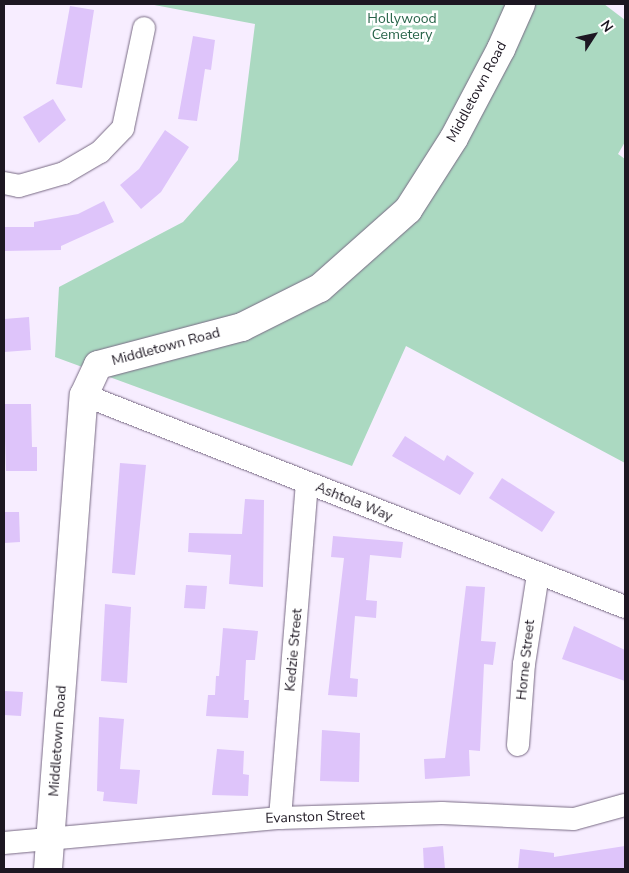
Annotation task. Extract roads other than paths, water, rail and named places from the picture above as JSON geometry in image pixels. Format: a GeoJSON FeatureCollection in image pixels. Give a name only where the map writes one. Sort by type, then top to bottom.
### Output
{"type":"FeatureCollection","features":[{"type":"Feature","properties":{"kind":"street","name":"Middletown Road"},"geometry":{"type":"LineString","coordinates":[[48,869],[84,395],[98,365],[242,327],[320,288],[408,210],[454,138],[501,50],[521,4]]}},
{"type":"Feature","properties":{"kind":"street"},"geometry":{"type":"LineString","coordinates":[[4,184],[19,186],[64,173],[100,152],[123,128],[144,28]]}},
{"type":"Feature","properties":{"kind":"street","name":"Ashtola Way"},"geometry":{"type":"LineString","coordinates":[[84,395],[538,575],[625,607]]}},
{"type":"Feature","properties":{"kind":"street","name":"Kedzie Street"},"geometry":{"type":"LineString","coordinates":[[280,818],[308,483]]}},
{"type":"Feature","properties":{"kind":"street","name":"Horne Street"},"geometry":{"type":"LineString","coordinates":[[518,745],[524,664],[538,575]]}},
{"type":"Feature","properties":{"kind":"street","name":"Evanston Street"},"geometry":{"type":"LineString","coordinates":[[4,843],[280,818],[442,813],[574,819],[625,805]]}},
{"type":"Feature","properties":{"kind":"park label","name":"Hollywood Cemetery"},"geometry":{"type":"Point","coordinates":[402,28]}}]}
